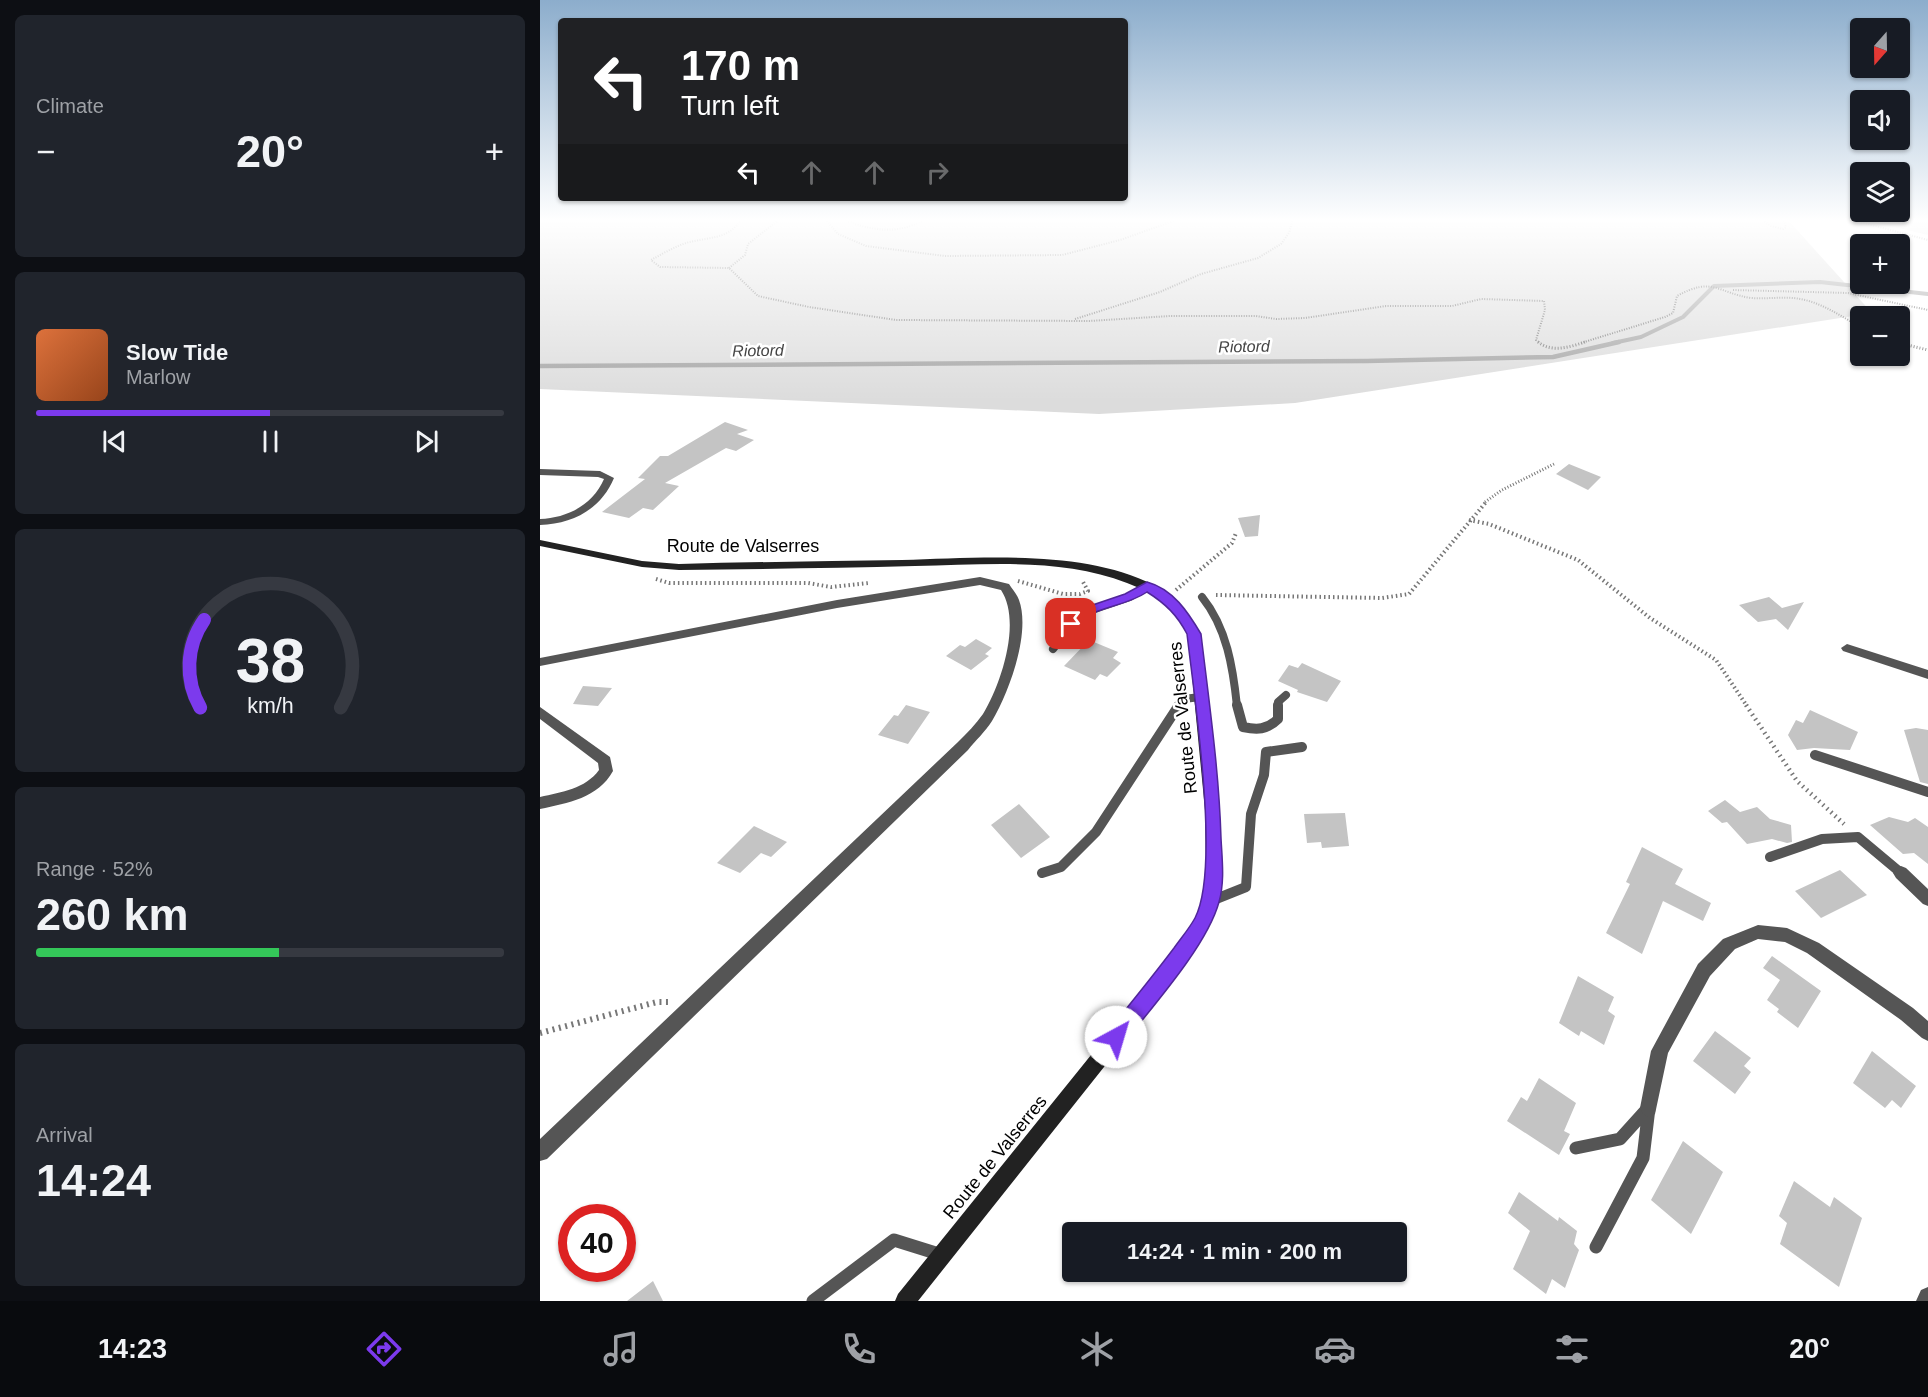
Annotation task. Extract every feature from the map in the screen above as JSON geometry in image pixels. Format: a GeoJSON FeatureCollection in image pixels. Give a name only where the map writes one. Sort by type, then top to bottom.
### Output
{"type":"FeatureCollection","features":[{"type":"Feature","properties":{"kind":"street"},"geometry":{"type":"LineString","coordinates":[[540,472],[600,474],[609,478],[597,498],[571,517],[553,523],[540,522]]}},
{"type":"Feature","properties":{"kind":"street","name":"Route de Valserres"},"geometry":{"type":"LineString","coordinates":[[540,543],[642,564],[679,567],[1021,561],[1082,568],[1147,586],[1168,599],[1182,613],[1194,634],[1212,810],[1214,875],[1211,901],[1201,924],[1160,983],[905,1301]]}},
{"type":"Feature","properties":{"kind":"street"},"geometry":{"type":"LineString","coordinates":[[540,662],[837,604],[963,584],[991,582],[1005,587],[1014,601],[1017,625],[1004,682],[985,720],[955,754],[540,1152]]}},
{"type":"Feature","properties":{"kind":"street"},"geometry":{"type":"LineString","coordinates":[[1847,648],[1928,675]]}},
{"type":"Feature","properties":{"kind":"street"},"geometry":{"type":"LineString","coordinates":[[540,712],[605,761],[606,771],[594,786],[582,793],[540,803]]}},
{"type":"Feature","properties":{"kind":"street"},"geometry":{"type":"LineString","coordinates":[[1901,873],[1928,899]]}},
{"type":"Feature","properties":{"kind":"street"},"geometry":{"type":"LineString","coordinates":[[1649,1108],[1660,1051],[1704,970],[1729,944],[1758,932],[1787,936],[1813,948],[1907,1014],[1928,1032]]}},
{"type":"Feature","properties":{"kind":"lane"},"geometry":{"type":"LineString","coordinates":[[1053,649],[1080,614],[1130,597],[1147,586]]}},
{"type":"Feature","properties":{"kind":"lane"},"geometry":{"type":"LineString","coordinates":[[1202,597],[1209,605],[1227,649],[1234,679],[1238,716],[1243,727],[1256,730],[1270,728],[1278,719],[1278,702],[1286,695]]}},
{"type":"Feature","properties":{"kind":"lane"},"geometry":{"type":"LineString","coordinates":[[1042,873],[1061,867],[1096,832],[1139,769],[1173,711],[1184,699],[1200,697]]}},
{"type":"Feature","properties":{"kind":"lane"},"geometry":{"type":"LineString","coordinates":[[1211,901],[1246,887],[1251,814],[1264,775],[1266,752],[1302,747]]}},
{"type":"Feature","properties":{"kind":"lane"},"geometry":{"type":"LineString","coordinates":[[1815,755],[1928,792]]}},
{"type":"Feature","properties":{"kind":"lane"},"geometry":{"type":"LineString","coordinates":[[1770,857],[1822,839],[1858,837],[1901,873]]}},
{"type":"Feature","properties":{"kind":"lane"},"geometry":{"type":"LineString","coordinates":[[1576,1148],[1620,1139],[1649,1108]]}},
{"type":"Feature","properties":{"kind":"lane"},"geometry":{"type":"LineString","coordinates":[[1596,1247],[1643,1158],[1649,1108]]}},
{"type":"Feature","properties":{"kind":"lane"},"geometry":{"type":"LineString","coordinates":[[813,1301],[894,1240],[942,1255]]}},
{"type":"Feature","properties":{"kind":"path"},"geometry":{"type":"LineString","coordinates":[[741,280],[758,296],[896,320],[1072,320],[1170,316],[1305,318],[1386,306],[1452,306],[1481,299],[1514,298],[1544,301],[1545,310],[1536,340],[1545,347],[1566,348],[1601,335],[1665,317],[1673,313],[1677,296],[1693,286],[1714,286],[1748,297],[1807,300],[1827,307],[1850,321]]}},
{"type":"Feature","properties":{"kind":"path"},"geometry":{"type":"LineString","coordinates":[[1072,320],[1173,287],[1188,280]]}},
{"type":"Feature","properties":{"kind":"path"},"geometry":{"type":"LineString","coordinates":[[1726,289],[1755,293],[1800,290],[1839,292],[1928,310]]}},
{"type":"Feature","properties":{"kind":"path"},"geometry":{"type":"LineString","coordinates":[[1910,346],[1928,350]]}},
{"type":"Feature","properties":{"kind":"path"},"geometry":{"type":"LineString","coordinates":[[1202,597],[1222,594],[1372,598],[1409,594],[1482,505],[1502,490],[1554,464]]}},
{"type":"Feature","properties":{"kind":"path"},"geometry":{"type":"LineString","coordinates":[[1469,520],[1489,524],[1578,560],[1650,618],[1716,660],[1797,781],[1858,837]]}},
{"type":"Feature","properties":{"kind":"path"},"geometry":{"type":"LineString","coordinates":[[1176,590],[1203,565],[1233,543],[1236,533]]}},
{"type":"Feature","properties":{"kind":"path"},"geometry":{"type":"LineString","coordinates":[[991,582],[1009,580],[1032,583],[1061,593],[1080,596],[1088,591],[1080,576],[1082,568]]}},
{"type":"Feature","properties":{"kind":"path"},"geometry":{"type":"LineString","coordinates":[[540,1033],[657,1002],[695,1003]]}},
{"type":"Feature","properties":{"kind":"shaded area"},"geometry":{"type":"Polygon","coordinates":[[[540,280],[1842,280],[1850,289],[1850,294],[1855,294],[1866,306],[1850,306],[1850,316],[1295,403],[1099,414],[540,389],[540,280]]]}},
{"type":"Feature","properties":{"kind":"building"},"geometry":{"type":"Polygon","coordinates":[[[725,422],[748,430],[737,434],[754,440],[736,451],[726,448],[665,483],[679,486],[653,510],[643,508],[629,518],[602,512],[645,479],[638,478],[660,456],[668,456],[725,422]]]}},
{"type":"Feature","properties":{"kind":"building"},"geometry":{"type":"Polygon","coordinates":[[[1569,464],[1601,477],[1588,490],[1556,474],[1569,464]]]}},
{"type":"Feature","properties":{"kind":"building"},"geometry":{"type":"Polygon","coordinates":[[[1260,515],[1258,536],[1245,537],[1238,518],[1260,515]]]}},
{"type":"Feature","properties":{"kind":"building"},"geometry":{"type":"Polygon","coordinates":[[[1769,597],[1782,608],[1804,602],[1788,630],[1776,619],[1758,622],[1739,605],[1769,597]]]}},
{"type":"Feature","properties":{"kind":"building"},"geometry":{"type":"Polygon","coordinates":[[[976,639],[992,648],[985,654],[989,656],[971,670],[946,656],[960,645],[965,647],[976,639]]]}},
{"type":"Feature","properties":{"kind":"building"},"geometry":{"type":"Polygon","coordinates":[[[1089,640],[1118,652],[1113,658],[1121,663],[1107,677],[1100,674],[1095,680],[1064,666],[1089,640]]]}},
{"type":"Feature","properties":{"kind":"building"},"geometry":{"type":"Polygon","coordinates":[[[1302,663],[1341,681],[1327,702],[1297,692],[1298,690],[1278,681],[1289,665],[1298,668],[1302,663]]]}},
{"type":"Feature","properties":{"kind":"building"},"geometry":{"type":"Polygon","coordinates":[[[583,686],[612,688],[598,706],[573,704],[583,686]]]}},
{"type":"Feature","properties":{"kind":"building"},"geometry":{"type":"Polygon","coordinates":[[[906,705],[930,712],[908,744],[878,735],[894,715],[898,716],[906,705]]]}},
{"type":"Feature","properties":{"kind":"building"},"geometry":{"type":"Polygon","coordinates":[[[1810,710],[1858,732],[1850,750],[1814,748],[1797,750],[1788,735],[1796,720],[1803,723],[1810,710]]]}},
{"type":"Feature","properties":{"kind":"building"},"geometry":{"type":"Polygon","coordinates":[[[1916,728],[1928,730],[1928,784],[1920,782],[1904,730],[1916,728]]]}},
{"type":"Feature","properties":{"kind":"building"},"geometry":{"type":"Polygon","coordinates":[[[1725,800],[1740,812],[1757,807],[1770,819],[1791,825],[1792,842],[1772,839],[1747,844],[1727,822],[1722,823],[1708,811],[1725,800]]]}},
{"type":"Feature","properties":{"kind":"building"},"geometry":{"type":"Polygon","coordinates":[[[1019,804],[1050,837],[1021,858],[991,825],[1019,804]]]}},
{"type":"Feature","properties":{"kind":"building"},"geometry":{"type":"Polygon","coordinates":[[[1345,813],[1349,846],[1322,848],[1321,842],[1307,843],[1304,814],[1345,813]]]}},
{"type":"Feature","properties":{"kind":"building"},"geometry":{"type":"Polygon","coordinates":[[[1889,817],[1908,822],[1915,818],[1928,827],[1928,864],[1914,853],[1903,854],[1870,825],[1889,817]]]}},
{"type":"Feature","properties":{"kind":"building"},"geometry":{"type":"Polygon","coordinates":[[[754,826],[787,842],[771,857],[761,853],[740,873],[717,863],[754,826]]]}},
{"type":"Feature","properties":{"kind":"building"},"geometry":{"type":"Polygon","coordinates":[[[1642,847],[1683,869],[1675,884],[1711,903],[1703,921],[1663,901],[1642,954],[1606,933],[1630,884],[1626,882],[1642,847]]]}},
{"type":"Feature","properties":{"kind":"building"},"geometry":{"type":"Polygon","coordinates":[[[1840,870],[1867,895],[1821,918],[1795,891],[1840,870]]]}},
{"type":"Feature","properties":{"kind":"building"},"geometry":{"type":"Polygon","coordinates":[[[1772,956],[1821,991],[1798,1028],[1777,1012],[1779,1009],[1767,1000],[1780,980],[1763,968],[1772,956]]]}},
{"type":"Feature","properties":{"kind":"building"},"geometry":{"type":"Polygon","coordinates":[[[1578,976],[1614,997],[1608,1011],[1615,1016],[1604,1045],[1581,1031],[1579,1036],[1559,1023],[1578,976]]]}},
{"type":"Feature","properties":{"kind":"building"},"geometry":{"type":"Polygon","coordinates":[[[1715,1031],[1751,1058],[1744,1066],[1751,1072],[1735,1094],[1693,1061],[1715,1031]]]}},
{"type":"Feature","properties":{"kind":"building"},"geometry":{"type":"Polygon","coordinates":[[[1872,1051],[1916,1086],[1901,1108],[1892,1100],[1885,1108],[1853,1083],[1872,1051]]]}},
{"type":"Feature","properties":{"kind":"building"},"geometry":{"type":"Polygon","coordinates":[[[1539,1078],[1576,1103],[1564,1131],[1570,1134],[1559,1155],[1507,1121],[1521,1097],[1527,1101],[1539,1078]]]}},
{"type":"Feature","properties":{"kind":"building"},"geometry":{"type":"Polygon","coordinates":[[[1683,1141],[1723,1172],[1691,1234],[1651,1200],[1683,1141]]]}},
{"type":"Feature","properties":{"kind":"building"},"geometry":{"type":"Polygon","coordinates":[[[1794,1181],[1830,1207],[1834,1197],[1862,1218],[1839,1287],[1780,1244],[1787,1223],[1779,1216],[1794,1181]]]}},
{"type":"Feature","properties":{"kind":"building"},"geometry":{"type":"Polygon","coordinates":[[[1519,1192],[1558,1221],[1559,1217],[1577,1231],[1574,1244],[1579,1250],[1565,1288],[1552,1279],[1546,1294],[1513,1269],[1530,1231],[1508,1213],[1519,1192]]]}},
{"type":"Feature","properties":{"kind":"building"},"geometry":{"type":"Polygon","coordinates":[[[653,1281],[663,1301],[627,1301],[653,1281]]]}},
{"type":"Feature","properties":{"kind":"waterway","name":"Riotord"},"geometry":{"type":"LineString","coordinates":[[1613,343],[1641,337],[1683,317],[1714,286],[1820,282],[1928,294]]}},
{"type":"Feature","properties":{"kind":"waterway","name":"Riotord"},"geometry":{"type":"LineString","coordinates":[[540,366],[1367,361],[1553,357],[1619,342]]}},
{"type":"Feature","properties":{"kind":"route"},"geometry":{"type":"LineString","coordinates":[[1071,624],[1080,614],[1104,608],[1130,597],[1147,586],[1168,599],[1182,613],[1194,634],[1206,738],[1214,875],[1211,901],[1201,924],[1160,983],[1116,1037]]}}]}
